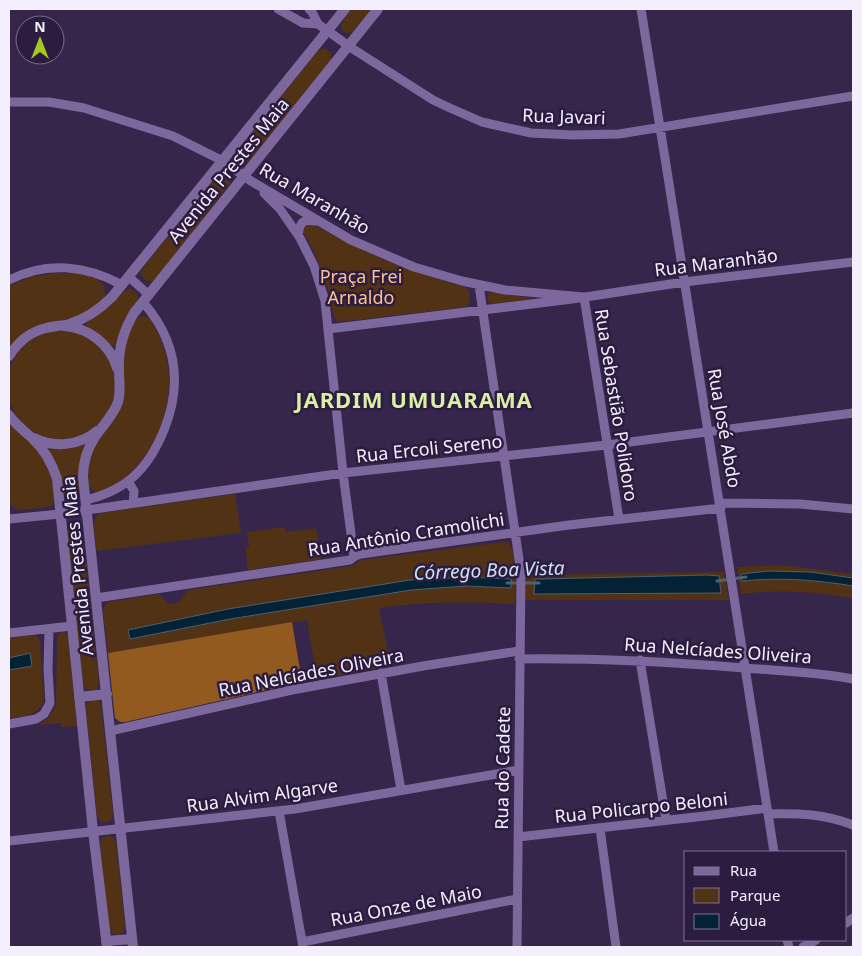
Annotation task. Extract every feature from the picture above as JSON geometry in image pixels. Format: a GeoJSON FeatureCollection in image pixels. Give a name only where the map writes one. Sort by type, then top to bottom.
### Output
{"type":"FeatureCollection","features":[{"type":"Feature","properties":{"kind":"street"},"geometry":{"type":"LineString","coordinates":[[278,9],[303,23],[318,24]]}},
{"type":"Feature","properties":{"kind":"street","name":"Rua Javari"},"geometry":{"type":"LineString","coordinates":[[309,9],[318,24],[348,46],[433,100],[467,116],[498,126],[531,133],[573,135],[619,134],[853,96]]}},
{"type":"Feature","properties":{"kind":"street","name":"Avenida Prestes Maia"},"geometry":{"type":"LineString","coordinates":[[9,356],[20,341],[28,335],[46,327],[78,321],[106,303],[345,9]]}},
{"type":"Feature","properties":{"kind":"street","name":"Avenida Prestes Maia"},"geometry":{"type":"LineString","coordinates":[[133,943],[83,477],[84,465],[90,446],[114,412],[120,394],[119,360],[124,332],[134,313],[247,178],[378,9]]}},
{"type":"Feature","properties":{"kind":"street","name":"Rua José Abdo"},"geometry":{"type":"LineString","coordinates":[[641,9],[732,574],[774,851]]}},
{"type":"Feature","properties":{"kind":"street","name":"Rua Maranhão"},"geometry":{"type":"LineString","coordinates":[[9,102],[49,102],[84,108],[173,136],[223,161],[247,178],[351,240],[391,258],[438,274],[479,285],[531,294],[584,297]]}},
{"type":"Feature","properties":{"kind":"street"},"geometry":{"type":"LineString","coordinates":[[247,178],[280,209],[308,252],[320,281],[325,301],[354,557]]}},
{"type":"Feature","properties":{"kind":"street"},"geometry":{"type":"LineString","coordinates":[[298,235],[303,222],[308,220],[319,222]]}},
{"type":"Feature","properties":{"kind":"street","name":"Rua Maranhão"},"geometry":{"type":"LineString","coordinates":[[328,329],[584,297],[684,282],[853,262]]}},
{"type":"Feature","properties":{"kind":"street"},"geometry":{"type":"LineString","coordinates":[[9,280],[42,269],[70,268],[125,281],[146,298],[167,339],[174,366],[174,393],[168,420],[154,453],[140,472],[128,482],[86,505]]}},
{"type":"Feature","properties":{"kind":"street","name":"Rua do Cadete"},"geometry":{"type":"LineString","coordinates":[[479,285],[515,533],[520,584],[517,947]]}},
{"type":"Feature","properties":{"kind":"street","name":"Rua Sebastião Polidoro"},"geometry":{"type":"LineString","coordinates":[[584,297],[619,519]]}},
{"type":"Feature","properties":{"kind":"street"},"geometry":{"type":"LineString","coordinates":[[58,326],[75,328],[93,335],[101,341],[112,356],[119,374]]}},
{"type":"Feature","properties":{"kind":"street","name":"Rua Ercoli Sereno"},"geometry":{"type":"LineString","coordinates":[[10,517],[60,514],[86,505],[133,503],[343,473],[607,445],[853,413]]}},
{"type":"Feature","properties":{"kind":"street","name":"Avenida Prestes Maia"},"geometry":{"type":"LineString","coordinates":[[9,415],[21,430],[30,436],[44,452],[54,471],[58,488],[106,944]]}},
{"type":"Feature","properties":{"kind":"street"},"geometry":{"type":"LineString","coordinates":[[30,436],[47,443],[67,444],[86,439],[102,428]]}},
{"type":"Feature","properties":{"kind":"street"},"geometry":{"type":"LineString","coordinates":[[128,482],[134,491],[133,503]]}},
{"type":"Feature","properties":{"kind":"street","name":"Rua Antônio Cramolichi"},"geometry":{"type":"LineString","coordinates":[[96,598],[350,560],[361,554],[721,506],[800,504],[853,509]]}},
{"type":"Feature","properties":{"kind":"street"},"geometry":{"type":"LineString","coordinates":[[9,633],[72,626]]}},
{"type":"Feature","properties":{"kind":"street"},"geometry":{"type":"LineString","coordinates":[[9,724],[36,719],[44,714],[50,703],[48,629]]}},
{"type":"Feature","properties":{"kind":"street","name":"Rua Nelcíades Oliveira"},"geometry":{"type":"LineString","coordinates":[[110,731],[292,690],[381,673],[519,655],[640,660],[813,673],[853,679]]}},
{"type":"Feature","properties":{"kind":"street"},"geometry":{"type":"LineString","coordinates":[[640,660],[666,820]]}},
{"type":"Feature","properties":{"kind":"street"},"geometry":{"type":"LineString","coordinates":[[381,673],[401,790]]}},
{"type":"Feature","properties":{"kind":"street"},"geometry":{"type":"LineString","coordinates":[[79,697],[106,694]]}},
{"type":"Feature","properties":{"kind":"street","name":"Rua Alvim Algarve"},"geometry":{"type":"LineString","coordinates":[[9,841],[279,811],[519,770]]}},
{"type":"Feature","properties":{"kind":"street"},"geometry":{"type":"LineString","coordinates":[[279,811],[302,945]]}},
{"type":"Feature","properties":{"kind":"street","name":"Rua Policarpo Beloni"},"geometry":{"type":"LineString","coordinates":[[518,837],[666,820],[768,811],[809,814],[838,819],[853,825]]}},
{"type":"Feature","properties":{"kind":"street"},"geometry":{"type":"LineString","coordinates":[[600,828],[616,947]]}},
{"type":"Feature","properties":{"kind":"street","name":"Rua Onze de Maio"},"geometry":{"type":"LineString","coordinates":[[302,945],[516,899]]}},
{"type":"Feature","properties":{"kind":"street"},"geometry":{"type":"LineString","coordinates":[[803,947],[814,941]]}},
{"type":"Feature","properties":{"kind":"street"},"geometry":{"type":"LineString","coordinates":[[106,944],[133,943]]}},
{"type":"Feature","properties":{"kind":"green space"},"geometry":{"type":"Polygon","coordinates":[[[352,9],[372,9],[353,32],[346,33],[342,29],[341,24],[352,9]]]}},
{"type":"Feature","properties":{"kind":"green space"},"geometry":{"type":"Polygon","coordinates":[[[323,48],[331,52],[331,60],[251,159],[246,162],[240,160],[237,155],[239,149],[318,51],[323,48]]]}},
{"type":"Feature","properties":{"kind":"green space"},"geometry":{"type":"Polygon","coordinates":[[[223,171],[230,175],[231,182],[154,282],[144,280],[140,272],[217,174],[223,171]]]}},
{"type":"Feature","properties":{"kind":"green space","name":"Praça Frei Arnaldo"},"geometry":{"type":"Polygon","coordinates":[[[310,222],[348,243],[386,260],[425,275],[465,287],[470,292],[470,302],[465,307],[338,322],[333,313],[330,296],[318,261],[301,229],[310,222]]]}},
{"type":"Feature","properties":{"kind":"green space"},"geometry":{"type":"Polygon","coordinates":[[[56,273],[82,274],[94,278],[104,285],[105,296],[96,306],[84,313],[32,330],[20,337],[9,348],[9,286],[30,277],[56,273]]]}},
{"type":"Feature","properties":{"kind":"green space"},"geometry":{"type":"Polygon","coordinates":[[[127,289],[134,291],[138,298],[123,322],[116,346],[112,346],[86,327],[85,324],[110,306],[127,289]]]}},
{"type":"Feature","properties":{"kind":"green space"},"geometry":{"type":"Polygon","coordinates":[[[489,292],[531,299],[491,304],[487,297],[489,292]]]}},
{"type":"Feature","properties":{"kind":"green space"},"geometry":{"type":"Polygon","coordinates":[[[142,316],[149,317],[165,353],[169,385],[167,404],[153,443],[142,460],[113,485],[95,492],[88,485],[89,465],[94,448],[117,414],[128,334],[137,318],[142,316]]]}},
{"type":"Feature","properties":{"kind":"green space"},"geometry":{"type":"Polygon","coordinates":[[[61,331],[82,335],[100,346],[111,364],[115,385],[111,406],[100,424],[82,435],[61,439],[40,435],[22,424],[11,406],[7,385],[11,364],[22,346],[40,335],[61,331]]]}},
{"type":"Feature","properties":{"kind":"green space"},"geometry":{"type":"Polygon","coordinates":[[[9,423],[34,446],[46,463],[54,488],[55,500],[50,507],[20,510],[9,503],[9,423]]]}},
{"type":"Feature","properties":{"kind":"green space"},"geometry":{"type":"Polygon","coordinates":[[[85,444],[79,473],[79,495],[75,499],[69,500],[65,496],[59,469],[47,447],[85,444]]]}},
{"type":"Feature","properties":{"kind":"green space"},"geometry":{"type":"Polygon","coordinates":[[[235,494],[241,533],[97,551],[94,525],[100,513],[235,494]]]}},
{"type":"Feature","properties":{"kind":"green space"},"geometry":{"type":"Polygon","coordinates":[[[74,526],[80,528],[83,533],[99,682],[97,688],[92,691],[86,689],[83,684],[67,535],[69,529],[74,526]]]}},
{"type":"Feature","properties":{"kind":"green space"},"geometry":{"type":"Polygon","coordinates":[[[284,527],[286,532],[316,528],[321,559],[248,570],[245,548],[249,547],[247,532],[284,527]]]}},
{"type":"Feature","properties":{"kind":"green space"},"geometry":{"type":"Polygon","coordinates":[[[507,542],[514,557],[515,604],[413,604],[379,608],[391,666],[317,679],[307,620],[108,653],[103,610],[109,602],[159,594],[172,604],[178,602],[187,590],[352,566],[361,560],[507,542]],[[466,577],[410,580],[228,609],[128,630],[131,639],[230,619],[411,590],[466,586],[510,588],[511,579],[466,577]]]}},
{"type":"Feature","properties":{"kind":"green space"},"geometry":{"type":"Polygon","coordinates":[[[782,565],[853,574],[853,578],[783,571],[741,574],[742,581],[798,580],[853,586],[853,598],[797,592],[741,594],[737,567],[782,565]]]}},
{"type":"Feature","properties":{"kind":"green space"},"geometry":{"type":"Polygon","coordinates":[[[724,572],[729,600],[525,600],[526,575],[724,572]],[[708,575],[543,579],[535,580],[534,593],[720,593],[708,575]]]}},
{"type":"Feature","properties":{"kind":"green space"},"geometry":{"type":"Polygon","coordinates":[[[64,632],[68,636],[77,726],[61,727],[61,723],[38,725],[49,718],[56,704],[57,637],[59,633],[64,632]]]}},
{"type":"Feature","properties":{"kind":"green space"},"geometry":{"type":"Polygon","coordinates":[[[33,635],[38,637],[40,642],[44,701],[33,713],[9,718],[9,670],[32,666],[30,653],[9,658],[9,638],[33,635]]]}},
{"type":"Feature","properties":{"kind":"green space"},"geometry":{"type":"Polygon","coordinates":[[[99,700],[101,706],[113,814],[111,820],[106,823],[100,821],[97,816],[86,708],[87,702],[99,700]]]}},
{"type":"Feature","properties":{"kind":"green space"},"geometry":{"type":"Polygon","coordinates":[[[110,835],[116,842],[125,926],[123,932],[118,935],[112,933],[109,928],[100,844],[102,838],[110,835]]]}},
{"type":"Feature","properties":{"kind":"shaded area"},"geometry":{"type":"Polygon","coordinates":[[[292,622],[302,682],[125,722],[120,722],[115,718],[108,653],[292,622]]]}},
{"type":"Feature","properties":{"kind":"water"},"geometry":{"type":"Polygon","coordinates":[[[769,571],[810,572],[853,578],[853,586],[798,580],[742,581],[741,574],[769,571]]]}},
{"type":"Feature","properties":{"kind":"water"},"geometry":{"type":"Polygon","coordinates":[[[719,576],[721,593],[534,594],[535,579],[719,576]]]}},
{"type":"Feature","properties":{"kind":"water"},"geometry":{"type":"Polygon","coordinates":[[[466,577],[511,579],[511,588],[466,586],[411,590],[230,619],[130,639],[128,630],[228,609],[410,580],[466,577]]]}},
{"type":"Feature","properties":{"kind":"water"},"geometry":{"type":"Polygon","coordinates":[[[30,653],[32,666],[9,670],[9,658],[30,653]]]}},
{"type":"Feature","properties":{"kind":"waterway","name":"Córrego Boa Vista"},"geometry":{"type":"LineString","coordinates":[[717,581],[746,577]]}},
{"type":"Feature","properties":{"kind":"waterway","name":"Córrego Boa Vista"},"geometry":{"type":"LineString","coordinates":[[507,583],[539,583]]}},
{"type":"Feature","properties":{"kind":"district","name":"JARDIM UMUARAMA"},"geometry":{"type":"Point","coordinates":[414,399]}}]}
